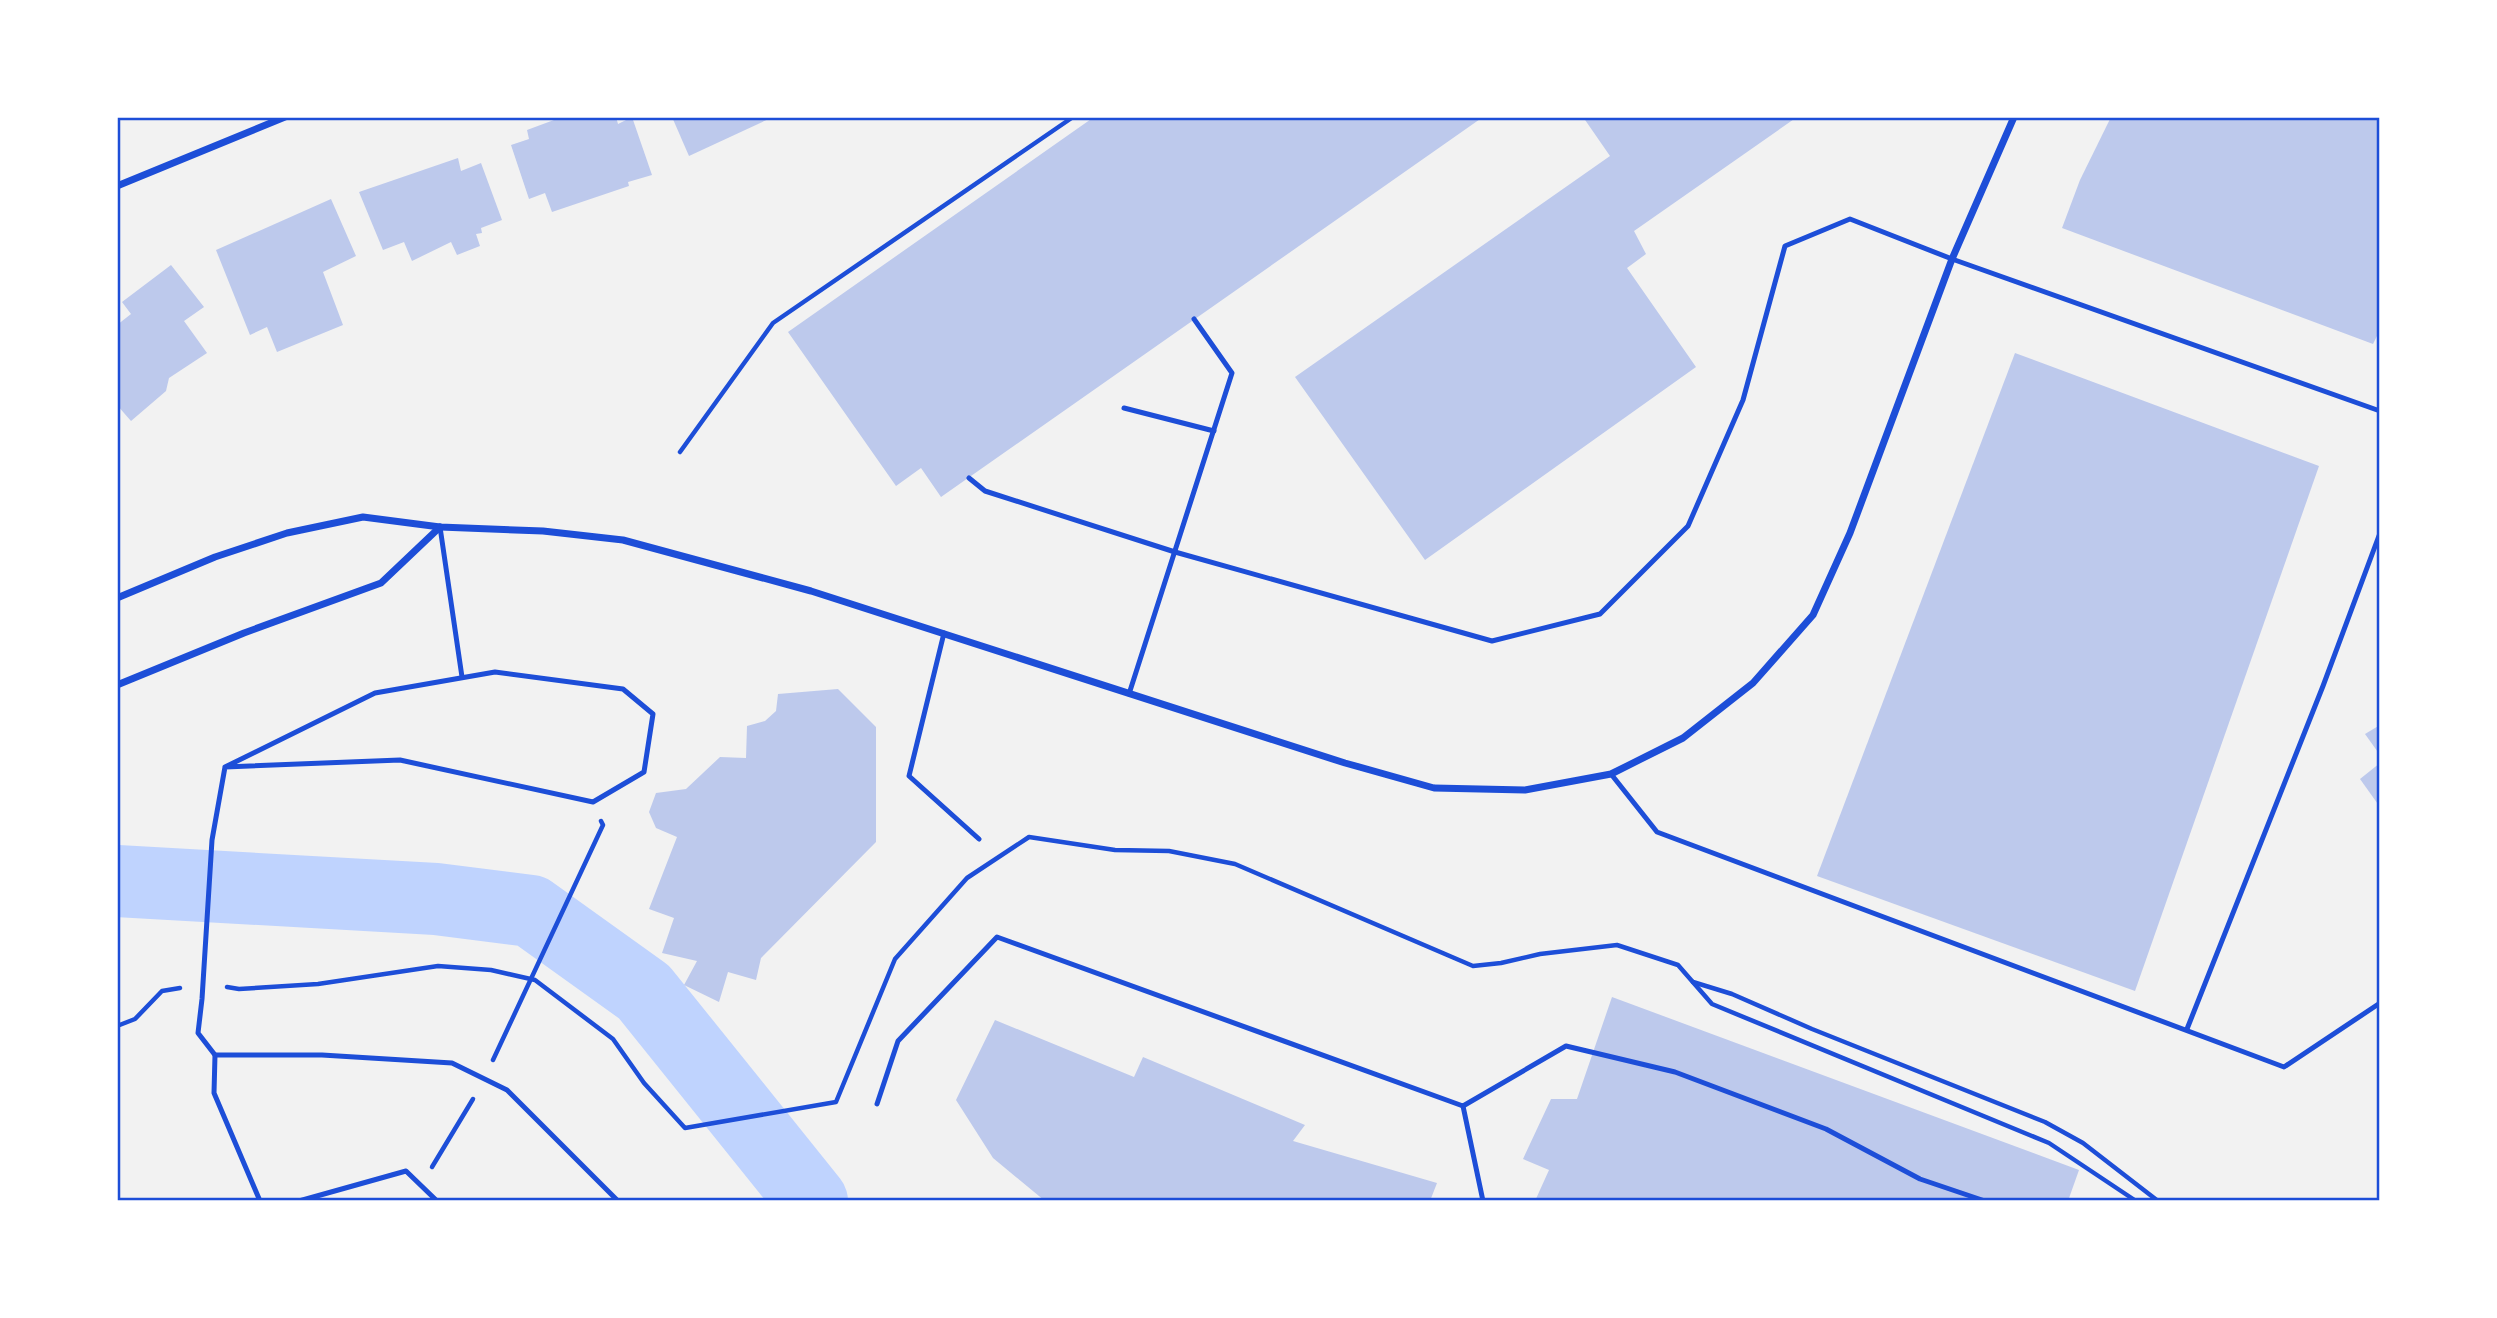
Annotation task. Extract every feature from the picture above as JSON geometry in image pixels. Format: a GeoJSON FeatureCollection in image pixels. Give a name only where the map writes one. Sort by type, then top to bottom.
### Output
{"type":"FeatureCollection","features":[{"type":"Feature","properties":{"kind":"street"},"geometry":{"type":"LineString","coordinates":[[117,186],[285,117]]}},
{"type":"Feature","properties":{"kind":"street"},"geometry":{"type":"LineString","coordinates":[[117,597],[215,557],[300,530],[363,517],[440,527],[543,531],[623,540],[745,572],[944,633],[1345,763],[1434,788],[1524,790],[1611,774],[1683,738],[1753,683],[1813,615],[1850,533],[1952,259],[2014,117]]}},
{"type":"Feature","properties":{"kind":"street"},"geometry":{"type":"LineString","coordinates":[[117,685],[244,633],[381,583],[440,527]]}},
{"type":"Feature","properties":{"kind":"lane"},"geometry":{"type":"LineString","coordinates":[[969,478],[985,491],[1175,552],[1492,642],[1600,614],[1688,526],[1743,400],[1785,246],[1850,219],[1952,259],[2380,411]]}},
{"type":"Feature","properties":{"kind":"lane"},"geometry":{"type":"LineString","coordinates":[[1129,694],[1232,373],[1194,319]]}},
{"type":"Feature","properties":{"kind":"lane"},"geometry":{"type":"LineString","coordinates":[[1124,408],[1214,431]]}},
{"type":"Feature","properties":{"kind":"lane"},"geometry":{"type":"LineString","coordinates":[[440,527],[462,677]]}},
{"type":"Feature","properties":{"kind":"lane"},"geometry":{"type":"LineString","coordinates":[[2187,1029],[2323,686],[2380,533]]}},
{"type":"Feature","properties":{"kind":"lane"},"geometry":{"type":"LineString","coordinates":[[944,633],[909,776],[979,839]]}},
{"type":"Feature","properties":{"kind":"lane"},"geometry":{"type":"LineString","coordinates":[[495,672],[623,689],[653,714],[644,772],[593,802],[400,760],[225,766],[375,693],[495,672]]}},
{"type":"Feature","properties":{"kind":"lane"},"geometry":{"type":"LineString","coordinates":[[225,766],[212,840],[198,1033],[215,1055],[214,1093],[260,1201]]}},
{"type":"Feature","properties":{"kind":"lane"},"geometry":{"type":"LineString","coordinates":[[1611,774],[1657,832],[2284,1067],[2380,1003]]}},
{"type":"Feature","properties":{"kind":"lane"},"geometry":{"type":"LineString","coordinates":[[877,1104],[898,1041],[997,937],[1463,1106]]}},
{"type":"Feature","properties":{"kind":"lane"},"geometry":{"type":"LineString","coordinates":[[1463,1106],[1566,1046],[1675,1072],[1826,1129],[1920,1180],[1985,1201]]}},
{"type":"Feature","properties":{"kind":"lane"},"geometry":{"type":"LineString","coordinates":[[215,1055],[323,1055],[452,1063],[507,1090],[618,1201]]}},
{"type":"Feature","properties":{"kind":"lane"},"geometry":{"type":"LineString","coordinates":[[1463,1106],[1483,1201]]}},
{"type":"Feature","properties":{"kind":"lane"},"geometry":{"type":"LineString","coordinates":[[299,1201],[406,1171],[437,1201]]}},
{"type":"Feature","properties":{"kind":"path"},"geometry":{"type":"LineString","coordinates":[[680,452],[773,323],[1073,117]]}},
{"type":"Feature","properties":{"kind":"path"},"geometry":{"type":"LineString","coordinates":[[421,1186],[485,1079],[603,825]]}},
{"type":"Feature","properties":{"kind":"path"},"geometry":{"type":"LineString","coordinates":[[117,1026],[135,1019],[162,991],[203,984],[239,989],[318,984],[438,966],[491,970],[535,980],[613,1039],[644,1083],[685,1128],[835,1102],[895,959],[967,878],[1028,837],[1115,850],[1169,851],[1235,863],[1473,966],[1502,963],[1540,954],[1617,945],[1678,965],[1712,1004],[2049,1143],[2136,1201]]}},
{"type":"Feature","properties":{"kind":"path"},"geometry":{"type":"LineString","coordinates":[[1692,981],[1732,994],[1812,1029],[2045,1122],[2083,1143],[2158,1201]]}},
{"type":"Feature","properties":{"kind":"building"},"geometry":{"type":"Polygon","coordinates":[[[562,117],[579,117],[580,120],[601,117],[602,120],[616,117],[618,124],[632,117],[652,175],[628,182],[629,186],[552,212],[545,193],[529,199],[511,145],[529,139],[527,130],[562,117]]]}},
{"type":"Feature","properties":{"kind":"building"},"geometry":{"type":"Polygon","coordinates":[[[672,117],[773,117],[689,156],[672,117]]]}},
{"type":"Feature","properties":{"kind":"building"},"geometry":{"type":"Polygon","coordinates":[[[1094,117],[1483,117],[941,497],[921,468],[896,486],[788,332],[1094,117]]]}},
{"type":"Feature","properties":{"kind":"building"},"geometry":{"type":"Polygon","coordinates":[[[1583,117],[1797,117],[1634,231],[1646,254],[1627,268],[1696,367],[1425,560],[1295,377],[1610,156],[1583,117]]]}},
{"type":"Feature","properties":{"kind":"building"},"geometry":{"type":"Polygon","coordinates":[[[2111,117],[2380,117],[2380,330],[2373,344],[2062,228],[2080,180],[2111,117]]]}},
{"type":"Feature","properties":{"kind":"building"},"geometry":{"type":"Polygon","coordinates":[[[458,158],[461,171],[481,163],[502,220],[481,228],[482,233],[476,234],[480,246],[457,255],[451,242],[412,261],[404,242],[383,250],[359,192],[458,158]]]}},
{"type":"Feature","properties":{"kind":"building"},"geometry":{"type":"Polygon","coordinates":[[[331,199],[356,256],[323,272],[343,325],[277,352],[267,327],[250,335],[216,250],[331,199]]]}},
{"type":"Feature","properties":{"kind":"building"},"geometry":{"type":"Polygon","coordinates":[[[171,265],[204,307],[184,321],[207,353],[169,378],[166,391],[131,421],[117,405],[117,325],[131,314],[122,302],[171,265]]]}},
{"type":"Feature","properties":{"kind":"building"},"geometry":{"type":"Polygon","coordinates":[[[2015,353],[2319,466],[2135,991],[1817,876],[2015,353]]]}},
{"type":"Feature","properties":{"kind":"building"},"geometry":{"type":"Polygon","coordinates":[[[838,689],[876,727],[876,842],[761,958],[756,980],[728,972],[719,1002],[684,985],[697,961],[662,953],[674,918],[649,909],[677,837],[656,828],[649,812],[656,793],[686,789],[720,757],[746,758],[747,726],[765,721],[776,711],[778,694],[838,689]]]}},
{"type":"Feature","properties":{"kind":"building"},"geometry":{"type":"Polygon","coordinates":[[[2380,725],[2380,755],[2365,734],[2380,725]]]}},
{"type":"Feature","properties":{"kind":"building"},"geometry":{"type":"Polygon","coordinates":[[[2380,763],[2380,807],[2360,779],[2380,763]]]}},
{"type":"Feature","properties":{"kind":"building"},"geometry":{"type":"Polygon","coordinates":[[[1612,997],[2079,1170],[2068,1201],[1535,1201],[1549,1170],[1523,1159],[1551,1099],[1577,1099],[1612,997]]]}},
{"type":"Feature","properties":{"kind":"building"},"geometry":{"type":"Polygon","coordinates":[[[995,1020],[1134,1077],[1143,1057],[1305,1125],[1293,1141],[1437,1183],[1430,1201],[1045,1201],[993,1158],[956,1100],[995,1020]]]}},
{"type":"Feature","properties":{"kind":"waterway"},"geometry":{"type":"LineString","coordinates":[[117,881],[436,899],[531,911],[644,992],[812,1201]]}}]}
